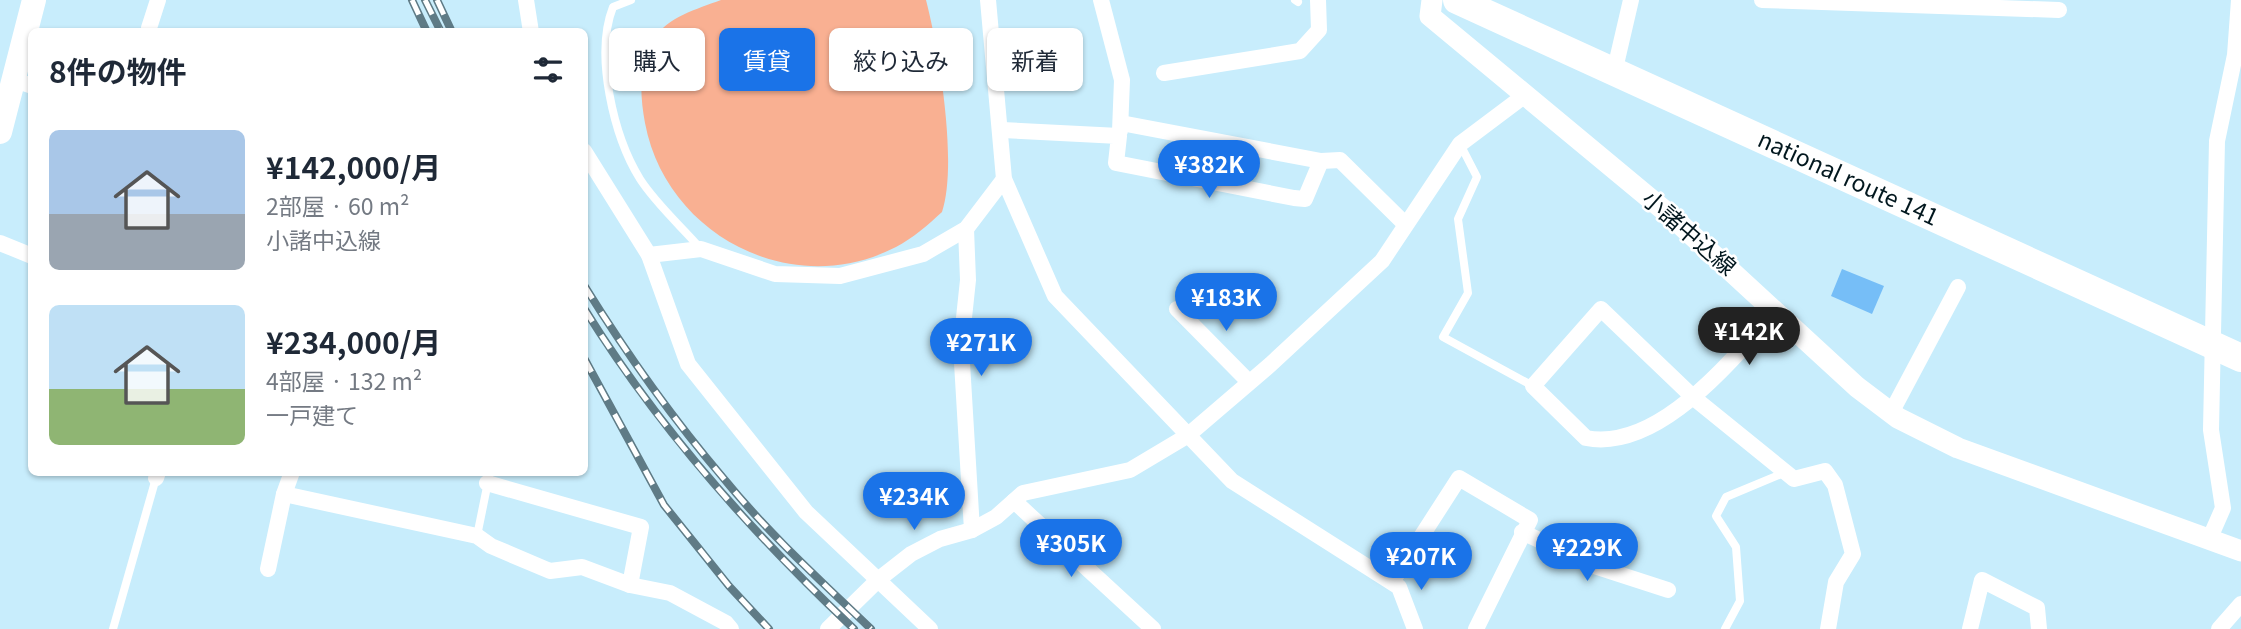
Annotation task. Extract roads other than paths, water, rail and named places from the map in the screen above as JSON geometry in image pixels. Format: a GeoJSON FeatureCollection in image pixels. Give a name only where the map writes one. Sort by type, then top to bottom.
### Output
{"type":"FeatureCollection","features":[{"type":"Feature","properties":{"kind":"highway","name":"national route 141"},"geometry":{"type":"LineString","coordinates":[[1457,0],[2241,358]]}},
{"type":"Feature","properties":{"kind":"main road"},"geometry":{"type":"LineString","coordinates":[[30,28],[34,0]]}},
{"type":"Feature","properties":{"kind":"main road","name":"小諸中込線"},"geometry":{"type":"LineString","coordinates":[[1432,0],[1430,16],[1671,216],[1857,387],[1891,413],[1958,448],[2241,551]]}},
{"type":"Feature","properties":{"kind":"main road"},"geometry":{"type":"LineString","coordinates":[[0,132],[23,83],[28,45]]}},
{"type":"Feature","properties":{"kind":"street"},"geometry":{"type":"LineString","coordinates":[[149,28],[158,0]]}},
{"type":"Feature","properties":{"kind":"street"},"geometry":{"type":"LineString","coordinates":[[526,0],[530,28]]}},
{"type":"Feature","properties":{"kind":"street"},"geometry":{"type":"LineString","coordinates":[[988,0],[1002,130],[1004,179],[1055,296],[1232,481],[1399,587],[1415,629]]}},
{"type":"Feature","properties":{"kind":"street"},"geometry":{"type":"LineString","coordinates":[[1101,0],[1122,80],[1116,163],[1306,199],[1321,161]]}},
{"type":"Feature","properties":{"kind":"street"},"geometry":{"type":"LineString","coordinates":[[1164,73],[1300,51],[1319,30],[1318,0]]}},
{"type":"Feature","properties":{"kind":"street"},"geometry":{"type":"LineString","coordinates":[[1614,73],[1631,0]]}},
{"type":"Feature","properties":{"kind":"street"},"geometry":{"type":"LineString","coordinates":[[1762,0],[2059,5]]}},
{"type":"Feature","properties":{"kind":"street"},"geometry":{"type":"LineString","coordinates":[[2209,540],[2223,508],[2211,430],[2217,141],[2235,55],[2239,0]]}},
{"type":"Feature","properties":{"kind":"street"},"geometry":{"type":"LineString","coordinates":[[828,629],[879,579],[930,544],[972,530],[996,517],[1023,493],[1130,470],[1187,436],[1382,261],[1460,145],[1524,96]]}},
{"type":"Feature","properties":{"kind":"street"},"geometry":{"type":"LineString","coordinates":[[1002,130],[1120,129],[1321,161],[1340,160],[1405,224]]}},
{"type":"Feature","properties":{"kind":"street"},"geometry":{"type":"LineString","coordinates":[[588,157],[649,255],[688,364],[806,512],[930,629]]}},
{"type":"Feature","properties":{"kind":"street"},"geometry":{"type":"LineString","coordinates":[[649,255],[701,249],[775,274],[840,276],[923,254],[966,229],[1004,179]]}},
{"type":"Feature","properties":{"kind":"street"},"geometry":{"type":"LineString","coordinates":[[966,229],[968,281],[961,346],[972,530]]}},
{"type":"Feature","properties":{"kind":"street"},"geometry":{"type":"LineString","coordinates":[[0,243],[28,254]]}},
{"type":"Feature","properties":{"kind":"street"},"geometry":{"type":"LineString","coordinates":[[1891,413],[1958,288]]}},
{"type":"Feature","properties":{"kind":"street"},"geometry":{"type":"LineString","coordinates":[[1177,309],[1249,382]]}},
{"type":"Feature","properties":{"kind":"street"},"geometry":{"type":"LineString","coordinates":[[1777,311],[1694,398],[1645,430],[1596,440],[1586,438],[1533,386],[1601,309],[1694,398],[1794,478],[1825,471],[1835,485],[1853,554],[1836,582],[1828,629]]}},
{"type":"Feature","properties":{"kind":"street"},"geometry":{"type":"LineString","coordinates":[[268,569],[284,494],[291,476]]}},
{"type":"Feature","properties":{"kind":"street"},"geometry":{"type":"LineString","coordinates":[[488,478],[641,527],[630,585]]}},
{"type":"Feature","properties":{"kind":"street"},"geometry":{"type":"LineString","coordinates":[[1392,582],[1459,478],[1530,520],[1476,629]]}},
{"type":"Feature","properties":{"kind":"street"},"geometry":{"type":"LineString","coordinates":[[284,494],[477,536],[491,546],[550,571],[582,567],[630,585],[670,593],[726,623],[730,629]]}},
{"type":"Feature","properties":{"kind":"street"},"geometry":{"type":"LineString","coordinates":[[1014,501],[1153,629]]}},
{"type":"Feature","properties":{"kind":"street"},"geometry":{"type":"LineString","coordinates":[[1522,532],[1597,567],[1668,590]]}},
{"type":"Feature","properties":{"kind":"street"},"geometry":{"type":"LineString","coordinates":[[1970,629],[1982,580],[2037,608],[2039,629]]}},
{"type":"Feature","properties":{"kind":"street"},"geometry":{"type":"LineString","coordinates":[[2219,629],[2241,604]]}},
{"type":"Feature","properties":{"kind":"lane"},"geometry":{"type":"LineString","coordinates":[[631,0],[613,7],[608,20],[607,82],[617,127],[640,180],[701,249]]}},
{"type":"Feature","properties":{"kind":"lane"},"geometry":{"type":"LineString","coordinates":[[1460,145],[1478,177],[1458,219],[1468,293],[1443,337],[1533,386]]}},
{"type":"Feature","properties":{"kind":"lane"},"geometry":{"type":"LineString","coordinates":[[1725,629],[1740,601],[1736,547],[1716,516],[1726,497],[1786,472]]}},
{"type":"Feature","properties":{"kind":"lane"},"geometry":{"type":"LineString","coordinates":[[113,629],[157,476]]}},
{"type":"Feature","properties":{"kind":"lane"},"geometry":{"type":"LineString","coordinates":[[477,536],[488,478]]}},
{"type":"Feature","properties":{"kind":"railway"},"geometry":{"type":"LineString","coordinates":[[412,0],[425,28]]}},
{"type":"Feature","properties":{"kind":"railway"},"geometry":{"type":"LineString","coordinates":[[425,0],[439,28]]}},
{"type":"Feature","properties":{"kind":"railway"},"geometry":{"type":"LineString","coordinates":[[437,0],[450,28]]}},
{"type":"Feature","properties":{"kind":"railway"},"geometry":{"type":"LineString","coordinates":[[588,291],[651,385],[725,480],[777,538],[871,629]]}},
{"type":"Feature","properties":{"kind":"railway"},"geometry":{"type":"LineString","coordinates":[[588,314],[643,395],[708,478],[779,555],[854,629]]}},
{"type":"Feature","properties":{"kind":"railway"},"geometry":{"type":"LineString","coordinates":[[588,365],[664,505],[729,586],[769,629]]}}]}
